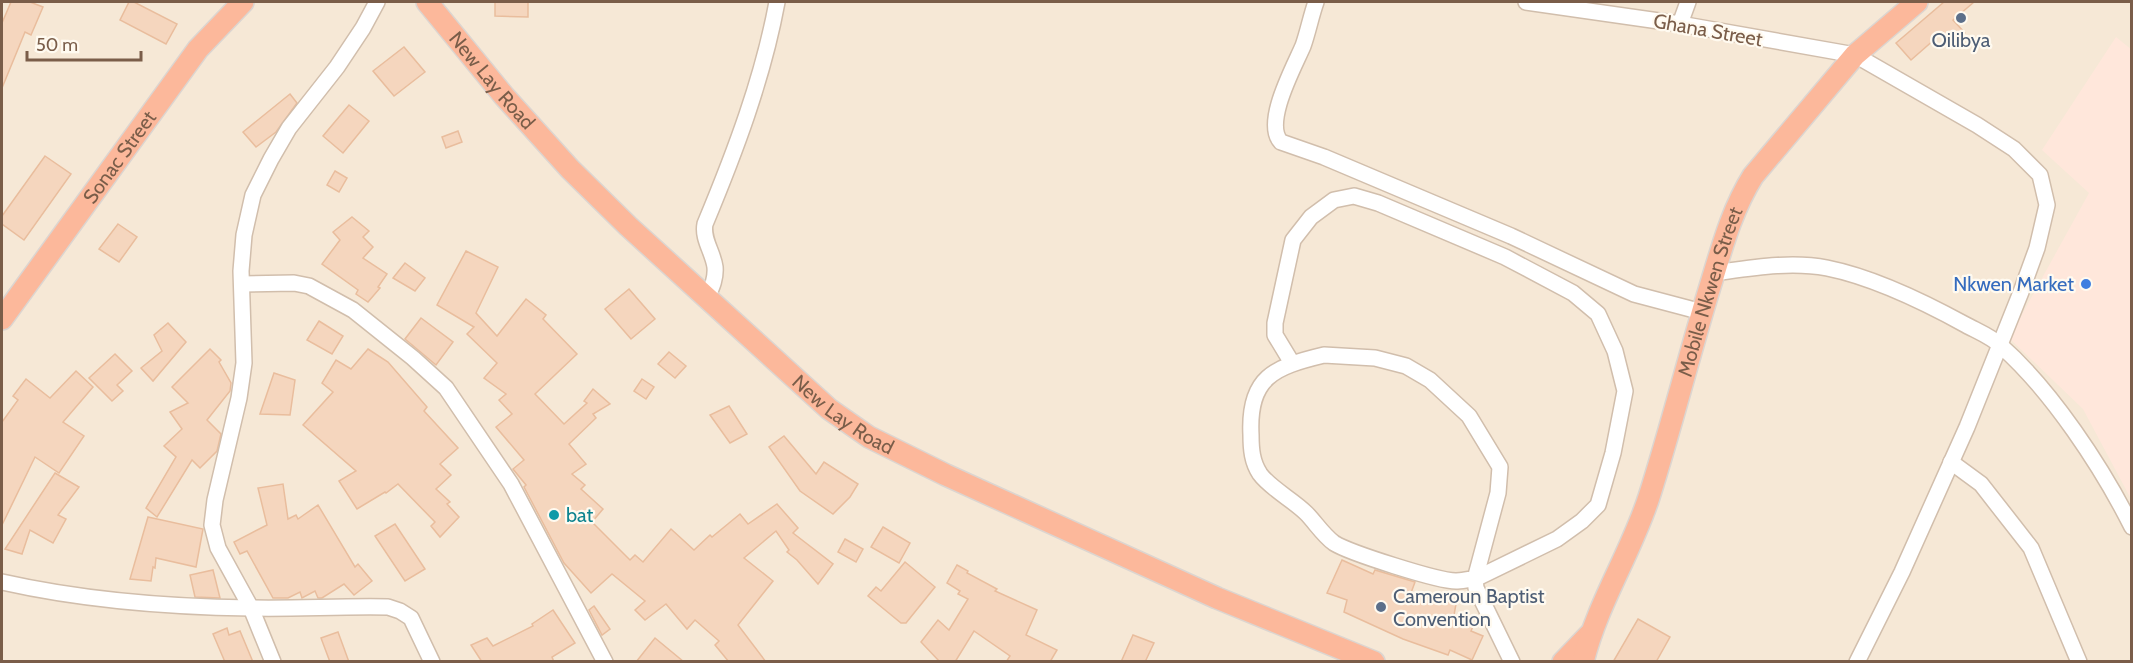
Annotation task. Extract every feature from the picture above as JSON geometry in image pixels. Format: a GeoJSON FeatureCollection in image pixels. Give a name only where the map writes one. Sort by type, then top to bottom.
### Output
{"type":"FeatureCollection","features":[{"type":"Feature","properties":{"kind":"highway","name":"Sonac Street"},"geometry":{"type":"LineString","coordinates":[[2,319],[198,49],[243,2]]}},
{"type":"Feature","properties":{"kind":"highway","name":"New Lay Road"},"geometry":{"type":"LineString","coordinates":[[427,2],[504,96],[570,169],[628,226],[708,296],[829,409],[869,437],[946,475],[1217,598],[1374,662]]}},
{"type":"Feature","properties":{"kind":"highway","name":"Mobile Nkwen Street"},"geometry":{"type":"LineString","coordinates":[[1590,634],[1648,500],[1702,312],[1739,198],[1753,176],[1855,56],[1917,2]]}},
{"type":"Feature","properties":{"kind":"highway"},"geometry":{"type":"LineString","coordinates":[[1563,662],[1590,634]]}},
{"type":"Feature","properties":{"kind":"highway"},"geometry":{"type":"LineString","coordinates":[[1583,662],[1590,634]]}},
{"type":"Feature","properties":{"kind":"street"},"geometry":{"type":"LineString","coordinates":[[273,662],[251,608],[218,548],[212,525],[215,500],[239,398],[244,363],[242,284],[244,235],[254,195],[271,159],[289,128],[363,28],[377,2]]}},
{"type":"Feature","properties":{"kind":"street"},"geometry":{"type":"LineString","coordinates":[[708,296],[715,279],[715,267],[704,232],[705,224],[741,133],[772,30],[777,2]]}},
{"type":"Feature","properties":{"kind":"street"},"geometry":{"type":"LineString","coordinates":[[1316,2],[1304,44],[1282,96],[1275,125],[1276,137],[1281,142],[1324,157],[1511,236],[1634,294],[1702,312]]}},
{"type":"Feature","properties":{"kind":"street","name":"Ghana Street"},"geometry":{"type":"LineString","coordinates":[[1526,2],[1680,24],[1855,56],[1977,125],[2014,149],[2040,175],[2047,205],[2037,248],[2000,345],[1951,462],[1860,661]]}},
{"type":"Feature","properties":{"kind":"street"},"geometry":{"type":"LineString","coordinates":[[1680,24],[1688,2]]}},
{"type":"Feature","properties":{"kind":"street"},"geometry":{"type":"LineString","coordinates":[[1292,363],[1275,335],[1275,323],[1293,240],[1311,217],[1334,200],[1354,196],[1378,203],[1505,257],[1574,293],[1598,314],[1615,351],[1624,391],[1613,453],[1598,505],[1582,521],[1557,539],[1474,579],[1455,581],[1427,575],[1368,557],[1334,543],[1304,511],[1261,475],[1251,455],[1250,427],[1253,398],[1266,379],[1276,370],[1292,363],[1324,355],[1375,358],[1406,366],[1431,380],[1469,416],[1500,466],[1498,493],[1474,579],[1476,588],[1512,662]]}},
{"type":"Feature","properties":{"kind":"street"},"geometry":{"type":"LineString","coordinates":[[1714,273],[1774,265],[1827,268],[1878,284],[1933,307],[2000,345],[2043,391],[2075,434],[2115,493],[2132,526]]}},
{"type":"Feature","properties":{"kind":"street"},"geometry":{"type":"LineString","coordinates":[[242,284],[294,283],[309,286],[353,310],[446,388],[511,484],[604,662]]}},
{"type":"Feature","properties":{"kind":"street"},"geometry":{"type":"LineString","coordinates":[[1951,462],[1981,484],[2031,548],[2079,662]]}},
{"type":"Feature","properties":{"kind":"street"},"geometry":{"type":"LineString","coordinates":[[2,582],[28,588],[157,604],[251,608],[388,607],[411,618],[432,662]]}},
{"type":"Feature","properties":{"kind":"shaded area"},"geometry":{"type":"Polygon","coordinates":[[[2,2],[2131,2],[2131,661],[2,661],[2,2]]]}},
{"type":"Feature","properties":{"kind":"shaded area","name":"Nkwen Market"},"geometry":{"type":"Polygon","coordinates":[[[2116,37],[2132,50],[2131,499],[2083,409],[2009,338],[2089,193],[2042,150],[2116,37]]]}},
{"type":"Feature","properties":{"kind":"building"},"geometry":{"type":"Polygon","coordinates":[[[11,2],[30,2],[43,7],[31,35],[25,32],[2,88],[2,23],[11,2]]]}},
{"type":"Feature","properties":{"kind":"building"},"geometry":{"type":"Polygon","coordinates":[[[129,2],[134,2],[177,24],[166,44],[120,20],[129,2]]]}},
{"type":"Feature","properties":{"kind":"building"},"geometry":{"type":"Polygon","coordinates":[[[495,2],[528,2],[528,17],[495,16],[495,2]]]}},
{"type":"Feature","properties":{"kind":"building"},"geometry":{"type":"Polygon","coordinates":[[[1944,2],[1974,2],[1953,20],[1965,33],[1953,44],[1943,32],[1911,60],[1896,43],[1944,2]]]}},
{"type":"Feature","properties":{"kind":"building"},"geometry":{"type":"Polygon","coordinates":[[[404,47],[425,72],[394,96],[373,71],[404,47]]]}},
{"type":"Feature","properties":{"kind":"building"},"geometry":{"type":"Polygon","coordinates":[[[290,94],[297,103],[276,132],[256,147],[243,132],[290,94]]]}},
{"type":"Feature","properties":{"kind":"building"},"geometry":{"type":"Polygon","coordinates":[[[349,105],[369,121],[343,153],[323,136],[349,105]]]}},
{"type":"Feature","properties":{"kind":"building"},"geometry":{"type":"Polygon","coordinates":[[[458,131],[462,142],[446,148],[442,137],[458,131]]]}},
{"type":"Feature","properties":{"kind":"building"},"geometry":{"type":"Polygon","coordinates":[[[45,156],[71,174],[24,240],[2,224],[2,216],[45,156]]]}},
{"type":"Feature","properties":{"kind":"building"},"geometry":{"type":"Polygon","coordinates":[[[335,171],[347,178],[339,192],[327,185],[335,171]]]}},
{"type":"Feature","properties":{"kind":"building"},"geometry":{"type":"Polygon","coordinates":[[[352,217],[369,231],[363,237],[373,247],[363,258],[387,274],[378,287],[380,288],[368,302],[356,294],[358,290],[322,264],[340,240],[333,232],[352,217]]]}},
{"type":"Feature","properties":{"kind":"building"},"geometry":{"type":"Polygon","coordinates":[[[118,224],[137,237],[119,262],[99,249],[118,224]]]}},
{"type":"Feature","properties":{"kind":"building"},"geometry":{"type":"Polygon","coordinates":[[[466,251],[498,267],[476,313],[497,336],[526,299],[546,315],[543,319],[577,354],[535,394],[564,424],[587,403],[584,401],[593,389],[610,404],[593,414],[596,418],[569,444],[586,464],[572,474],[585,485],[581,489],[603,509],[592,522],[630,560],[635,555],[643,562],[671,529],[694,550],[710,535],[712,537],[740,514],[748,524],[777,504],[798,528],[793,533],[833,564],[818,584],[787,552],[789,550],[776,531],[744,558],[773,581],[738,625],[766,662],[729,662],[715,645],[719,641],[695,620],[687,629],[666,604],[645,620],[635,610],[645,601],[612,574],[591,593],[564,563],[524,487],[526,485],[513,469],[524,460],[496,427],[512,414],[499,400],[506,394],[484,378],[497,363],[467,334],[474,327],[437,305],[466,251]]]}},
{"type":"Feature","properties":{"kind":"building"},"geometry":{"type":"Polygon","coordinates":[[[405,263],[425,278],[415,291],[393,278],[405,263]]]}},
{"type":"Feature","properties":{"kind":"building"},"geometry":{"type":"Polygon","coordinates":[[[629,289],[655,319],[631,339],[605,309],[629,289]]]}},
{"type":"Feature","properties":{"kind":"building"},"geometry":{"type":"Polygon","coordinates":[[[421,318],[453,342],[436,365],[405,339],[421,318]]]}},
{"type":"Feature","properties":{"kind":"building"},"geometry":{"type":"Polygon","coordinates":[[[319,321],[343,336],[332,354],[307,340],[319,321]]]}},
{"type":"Feature","properties":{"kind":"building"},"geometry":{"type":"Polygon","coordinates":[[[168,323],[186,342],[153,381],[141,368],[162,351],[154,335],[168,323]]]}},
{"type":"Feature","properties":{"kind":"building"},"geometry":{"type":"Polygon","coordinates":[[[210,349],[221,360],[219,362],[231,383],[230,391],[207,420],[221,434],[217,451],[200,468],[192,460],[157,517],[146,508],[176,457],[164,446],[182,429],[170,412],[188,403],[172,387],[210,349]]]}},
{"type":"Feature","properties":{"kind":"building"},"geometry":{"type":"Polygon","coordinates":[[[368,349],[388,362],[427,407],[424,411],[458,448],[440,464],[451,475],[436,489],[450,502],[447,504],[459,517],[440,537],[431,526],[435,522],[398,484],[357,509],[339,481],[356,471],[303,425],[333,392],[322,383],[336,360],[351,369],[368,349]]]}},
{"type":"Feature","properties":{"kind":"building"},"geometry":{"type":"Polygon","coordinates":[[[669,352],[686,366],[675,378],[658,364],[669,352]]]}},
{"type":"Feature","properties":{"kind":"building"},"geometry":{"type":"Polygon","coordinates":[[[115,354],[132,371],[117,385],[123,391],[112,401],[89,378],[115,354]]]}},
{"type":"Feature","properties":{"kind":"building"},"geometry":{"type":"Polygon","coordinates":[[[76,371],[93,387],[63,422],[84,436],[59,473],[35,457],[2,525],[2,422],[18,400],[13,396],[26,379],[50,398],[76,371]]]}},
{"type":"Feature","properties":{"kind":"building"},"geometry":{"type":"Polygon","coordinates":[[[274,373],[295,380],[290,415],[260,414],[274,373]]]}},
{"type":"Feature","properties":{"kind":"building"},"geometry":{"type":"Polygon","coordinates":[[[642,379],[654,387],[646,399],[634,391],[642,379]]]}},
{"type":"Feature","properties":{"kind":"building"},"geometry":{"type":"Polygon","coordinates":[[[729,406],[747,434],[730,443],[710,415],[729,406]]]}},
{"type":"Feature","properties":{"kind":"building"},"geometry":{"type":"Polygon","coordinates":[[[784,436],[816,474],[824,462],[858,484],[850,497],[833,514],[800,491],[769,447],[784,436]]]}},
{"type":"Feature","properties":{"kind":"building"},"geometry":{"type":"Polygon","coordinates":[[[55,473],[79,487],[58,515],[66,519],[53,543],[30,530],[22,554],[5,549],[55,473]]]}},
{"type":"Feature","properties":{"kind":"building"},"geometry":{"type":"Polygon","coordinates":[[[283,484],[288,519],[296,515],[298,519],[318,505],[355,567],[358,564],[372,581],[354,595],[344,584],[322,598],[318,598],[315,591],[302,598],[300,592],[288,598],[273,598],[247,551],[240,554],[234,542],[267,525],[258,488],[283,484]]]}},
{"type":"Feature","properties":{"kind":"building"},"geometry":{"type":"Polygon","coordinates":[[[148,517],[203,529],[196,567],[156,558],[151,581],[130,579],[148,517]]]}},
{"type":"Feature","properties":{"kind":"building"},"geometry":{"type":"Polygon","coordinates":[[[395,524],[425,569],[405,581],[375,536],[395,524]]]}},
{"type":"Feature","properties":{"kind":"building"},"geometry":{"type":"Polygon","coordinates":[[[883,527],[910,543],[899,563],[871,547],[883,527]]]}},
{"type":"Feature","properties":{"kind":"building"},"geometry":{"type":"Polygon","coordinates":[[[845,539],[863,549],[856,562],[838,552],[845,539]]]}},
{"type":"Feature","properties":{"kind":"building","name":"Cameroun Baptist Convention"},"geometry":{"type":"Polygon","coordinates":[[[1342,560],[1373,574],[1375,570],[1415,582],[1411,593],[1456,604],[1454,615],[1474,624],[1471,631],[1483,636],[1472,660],[1450,650],[1448,655],[1403,639],[1344,612],[1347,600],[1327,593],[1342,560]]]}},
{"type":"Feature","properties":{"kind":"building"},"geometry":{"type":"Polygon","coordinates":[[[905,562],[935,587],[906,623],[901,623],[868,596],[876,587],[881,591],[905,562]]]}},
{"type":"Feature","properties":{"kind":"building"},"geometry":{"type":"Polygon","coordinates":[[[957,565],[997,589],[995,591],[1037,610],[1026,635],[1057,650],[1050,662],[1006,662],[1010,656],[974,631],[955,662],[940,662],[921,642],[938,620],[949,630],[968,599],[958,594],[960,591],[947,583],[957,565]]]}},
{"type":"Feature","properties":{"kind":"building"},"geometry":{"type":"Polygon","coordinates":[[[213,570],[220,598],[195,597],[190,575],[213,570]]]}},
{"type":"Feature","properties":{"kind":"building"},"geometry":{"type":"Polygon","coordinates":[[[594,606],[610,629],[602,635],[589,610],[594,606]]]}},
{"type":"Feature","properties":{"kind":"building"},"geometry":{"type":"Polygon","coordinates":[[[553,610],[575,643],[552,657],[554,662],[482,662],[471,645],[487,638],[493,646],[533,626],[532,624],[553,610]]]}},
{"type":"Feature","properties":{"kind":"building"},"geometry":{"type":"Polygon","coordinates":[[[1638,619],[1670,637],[1656,662],[1613,662],[1638,619]]]}},
{"type":"Feature","properties":{"kind":"building"},"geometry":{"type":"Polygon","coordinates":[[[227,628],[229,635],[240,631],[253,662],[225,662],[213,634],[227,628]]]}},
{"type":"Feature","properties":{"kind":"building"},"geometry":{"type":"Polygon","coordinates":[[[338,632],[349,662],[330,662],[321,638],[338,632]]]}},
{"type":"Feature","properties":{"kind":"building"},"geometry":{"type":"Polygon","coordinates":[[[1133,635],[1154,643],[1145,662],[1121,662],[1133,635]]]}},
{"type":"Feature","properties":{"kind":"building"},"geometry":{"type":"Polygon","coordinates":[[[655,638],[684,662],[636,662],[655,638]]]}},
{"type":"Feature","properties":{"kind":"place","name":"Oilibya"},"geometry":{"type":"Point","coordinates":[1961,18]}},
{"type":"Feature","properties":{"kind":"place","name":"Nkwen Market"},"geometry":{"type":"Point","coordinates":[2086,284]}},
{"type":"Feature","properties":{"kind":"place","name":"bat"},"geometry":{"type":"Point","coordinates":[554,515]}},
{"type":"Feature","properties":{"kind":"place","name":"Cameroun Baptist Convention"},"geometry":{"type":"Point","coordinates":[1381,607]}}]}
